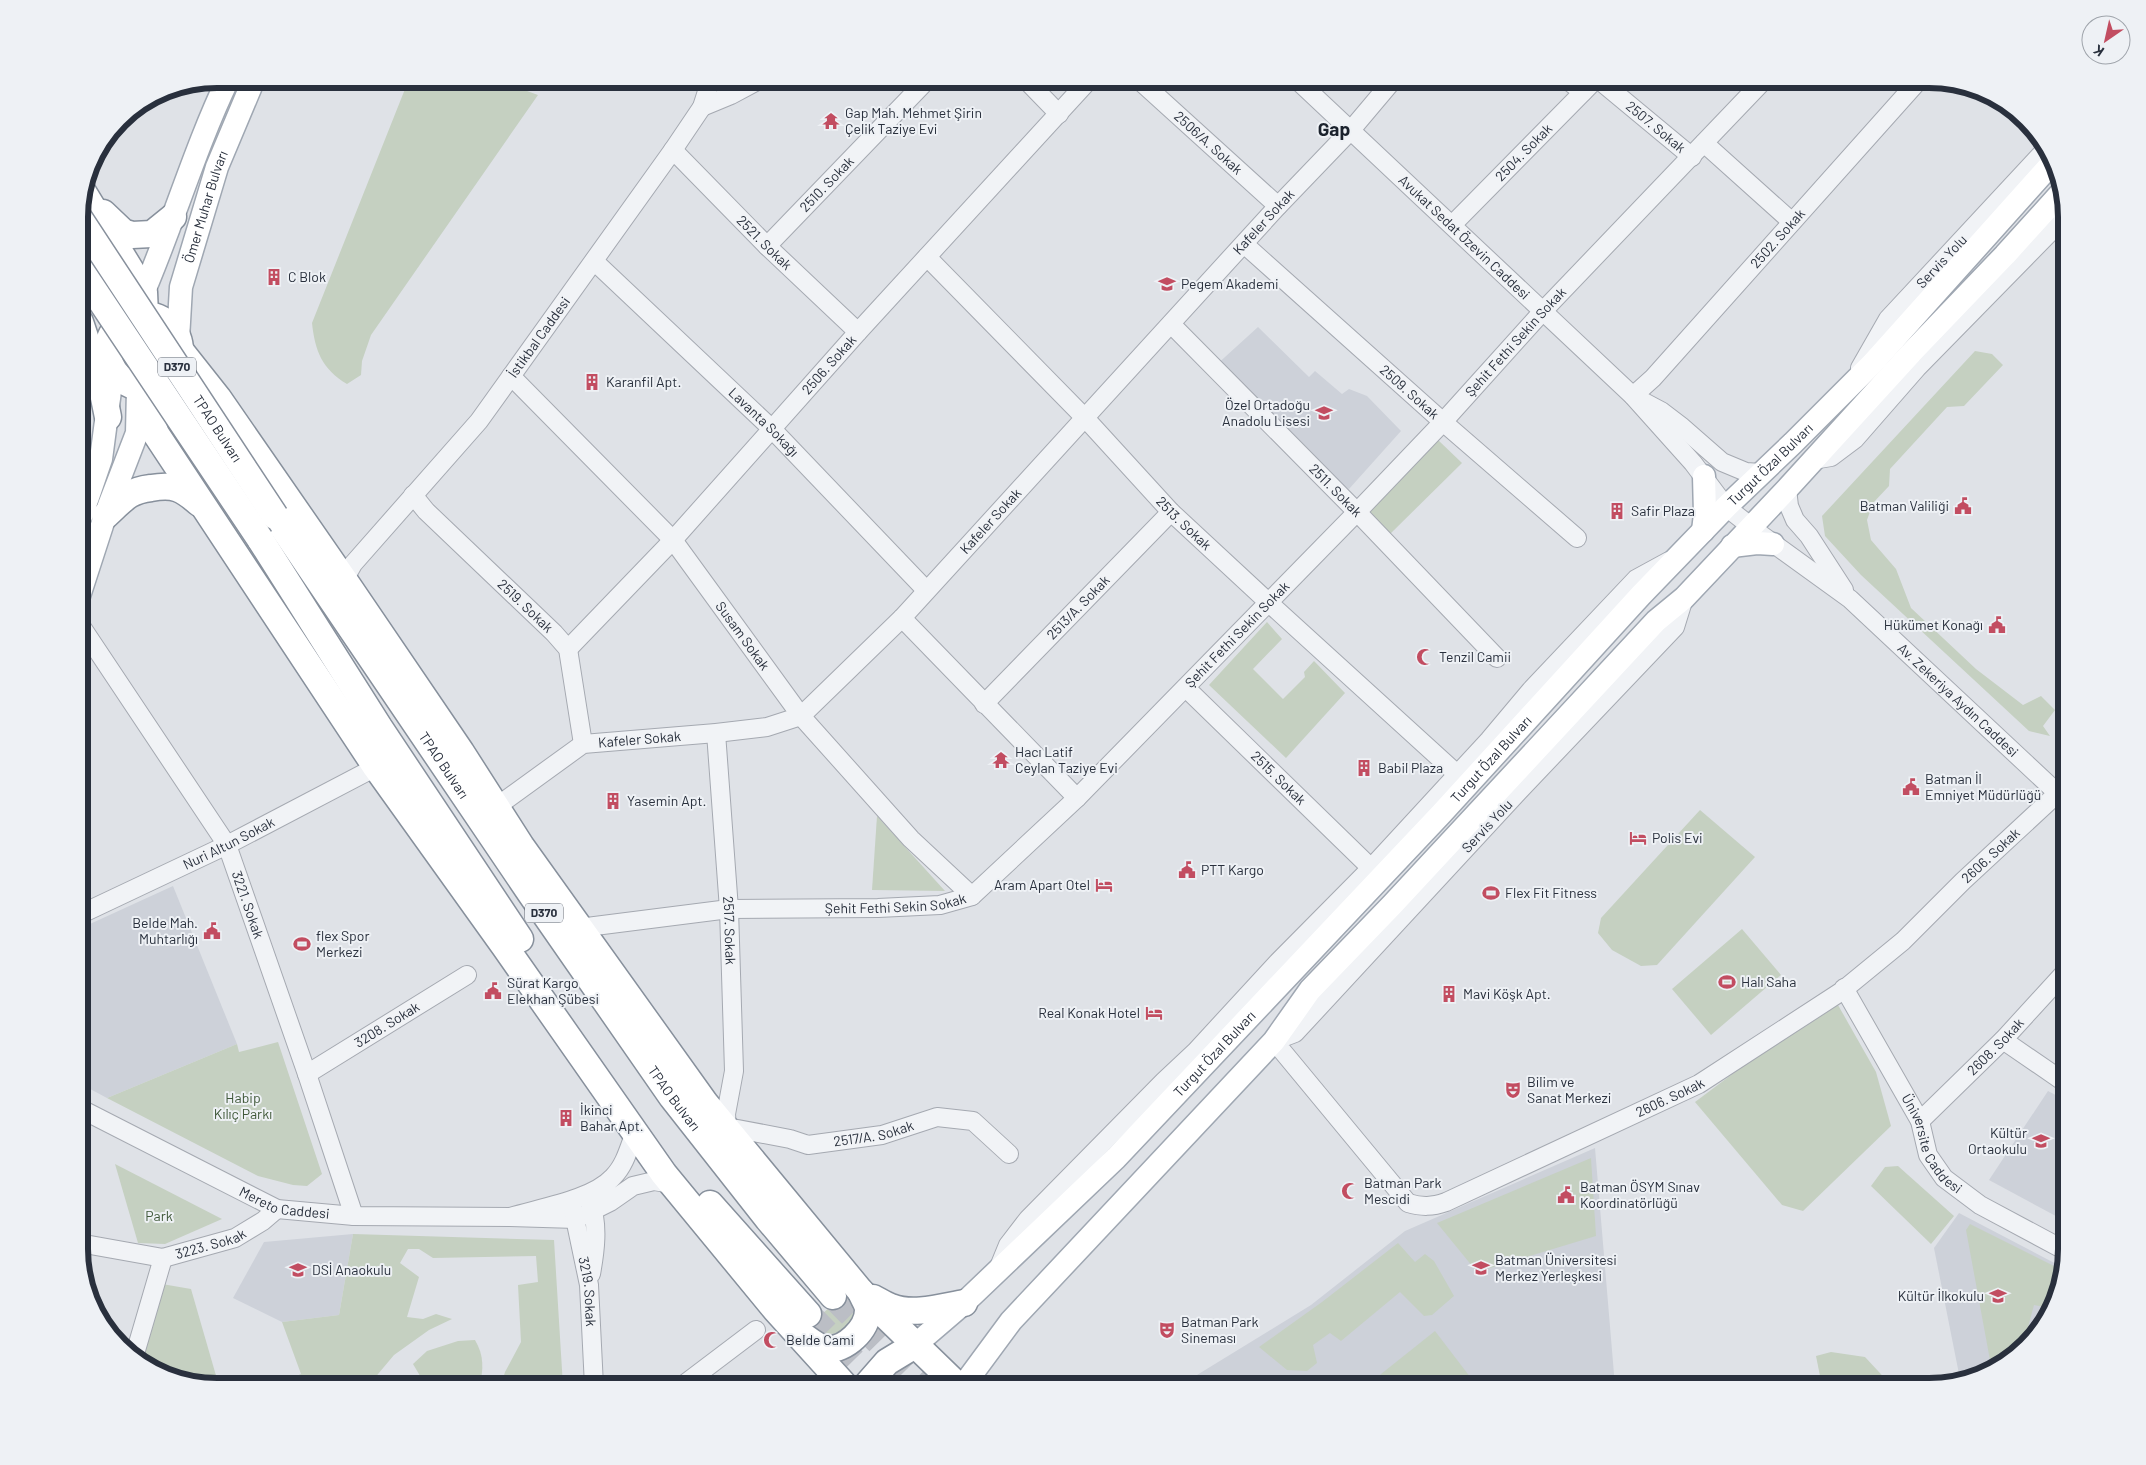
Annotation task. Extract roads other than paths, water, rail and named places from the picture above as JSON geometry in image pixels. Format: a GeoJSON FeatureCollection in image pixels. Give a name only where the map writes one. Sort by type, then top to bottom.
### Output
{"type":"FeatureCollection","features":[{"type":"Feature","properties":{"kind":"highway"},"geometry":{"type":"LineString","coordinates":[[88,207],[123,232],[132,235],[152,234],[173,217]]}},
{"type":"Feature","properties":{"kind":"highway","name":"TPAO Bulvarı"},"geometry":{"type":"LineString","coordinates":[[88,211],[274,516],[531,894],[667,1089],[768,1219],[833,1296]]}},
{"type":"Feature","properties":{"kind":"highway"},"geometry":{"type":"LineString","coordinates":[[88,212],[141,308],[172,329],[179,344],[179,361],[174,372],[166,380],[155,386],[138,387],[128,383],[88,332]]}},
{"type":"Feature","properties":{"kind":"highway","name":"TPAO Bulvarı"},"geometry":{"type":"LineString","coordinates":[[88,281],[260,539],[379,727],[575,1020],[695,1186],[802,1323],[840,1378]]}},
{"type":"Feature","properties":{"kind":"highway"},"geometry":{"type":"LineString","coordinates":[[111,363],[109,346],[113,334],[141,308]]}},
{"type":"Feature","properties":{"kind":"highway","name":"TPAO Bulvarı"},"geometry":{"type":"LineString","coordinates":[[179,344],[344,580],[496,807],[700,1095],[861,1292],[950,1378]]}},
{"type":"Feature","properties":{"kind":"highway"},"geometry":{"type":"LineString","coordinates":[[88,345],[102,388],[108,417]]}},
{"type":"Feature","properties":{"kind":"highway","name":"TPAO Bulvarı"},"geometry":{"type":"LineString","coordinates":[[138,387],[156,434],[210,512],[376,768],[672,1184],[776,1310],[802,1323]]}},
{"type":"Feature","properties":{"kind":"highway"},"geometry":{"type":"LineString","coordinates":[[106,516],[129,494],[143,489],[163,486],[175,486],[186,492],[210,512]]}},
{"type":"Feature","properties":{"kind":"highway"},"geometry":{"type":"LineString","coordinates":[[802,1323],[815,1344],[826,1348],[836,1348],[848,1342],[860,1332],[867,1318],[868,1308],[861,1292]]}},
{"type":"Feature","properties":{"kind":"highway"},"geometry":{"type":"LineString","coordinates":[[861,1292],[892,1308],[904,1310],[937,1308],[964,1303]]}},
{"type":"Feature","properties":{"kind":"highway"},"geometry":{"type":"LineString","coordinates":[[873,1378],[887,1362],[915,1344]]}},
{"type":"Feature","properties":{"kind":"main road","name":"Ömer Muhar Bulvarı"},"geometry":{"type":"LineString","coordinates":[[141,308],[209,119],[224,87]]}},
{"type":"Feature","properties":{"kind":"main road","name":"Ömer Muhar Bulvarı"},"geometry":{"type":"LineString","coordinates":[[179,344],[181,287],[217,167],[251,87]]}},
{"type":"Feature","properties":{"kind":"main road","name":"Turgut Özal Bulvarı"},"geometry":{"type":"LineString","coordinates":[[915,1344],[964,1303],[1116,1158],[1468,786],[1676,558],[1850,385],[1919,298],[2048,167]]}},
{"type":"Feature","properties":{"kind":"main road","name":"Turgut Özal Bulvarı"},"geometry":{"type":"LineString","coordinates":[[970,1378],[995,1341],[1033,1297],[1274,1041],[1310,990],[1392,905],[1656,622],[1684,598],[1813,460],[1948,326],[2057,198]]}},
{"type":"Feature","properties":{"kind":"main road"},"geometry":{"type":"LineString","coordinates":[[1919,298],[1948,326]]}},
{"type":"Feature","properties":{"kind":"main road"},"geometry":{"type":"LineString","coordinates":[[88,497],[101,459],[108,417],[111,363]]}},
{"type":"Feature","properties":{"kind":"main road"},"geometry":{"type":"LineString","coordinates":[[88,569],[137,433],[138,387]]}},
{"type":"Feature","properties":{"kind":"main road"},"geometry":{"type":"LineString","coordinates":[[1704,476],[1704,531]]}},
{"type":"Feature","properties":{"kind":"main road"},"geometry":{"type":"LineString","coordinates":[[1732,546],[1757,543],[1773,544]]}},
{"type":"Feature","properties":{"kind":"main road"},"geometry":{"type":"LineString","coordinates":[[986,1378],[995,1341]]}},
{"type":"Feature","properties":{"kind":"street","name":"İstikbal Caddesi"},"geometry":{"type":"LineString","coordinates":[[344,580],[354,564],[479,421],[673,150],[702,107],[708,87]]}},
{"type":"Feature","properties":{"kind":"street"},"geometry":{"type":"LineString","coordinates":[[702,107],[746,87]]}},
{"type":"Feature","properties":{"kind":"street","name":"2510. Sokak"},"geometry":{"type":"LineString","coordinates":[[768,246],[920,87]]}},
{"type":"Feature","properties":{"kind":"street"},"geometry":{"type":"LineString","coordinates":[[1033,87],[1059,114]]}},
{"type":"Feature","properties":{"kind":"street","name":"2506. Sokak"},"geometry":{"type":"LineString","coordinates":[[568,649],[673,540],[858,332],[1083,87]]}},
{"type":"Feature","properties":{"kind":"street","name":"2506/A. Sokak"},"geometry":{"type":"LineString","coordinates":[[1147,87],[1278,206]]}},
{"type":"Feature","properties":{"kind":"street","name":"Avukat Sedat Özevin Caddesi"},"geometry":{"type":"LineString","coordinates":[[1305,87],[1633,396]]}},
{"type":"Feature","properties":{"kind":"street","name":"Kafeler Sokak"},"geometry":{"type":"LineString","coordinates":[[496,807],[583,744],[767,727],[801,716],[902,618],[1086,419],[1278,206],[1351,130],[1387,87]]}},
{"type":"Feature","properties":{"kind":"street"},"geometry":{"type":"LineString","coordinates":[[1576,87],[1583,92]]}},
{"type":"Feature","properties":{"kind":"street","name":"2504. Sokak"},"geometry":{"type":"LineString","coordinates":[[1452,225],[1588,87]]}},
{"type":"Feature","properties":{"kind":"street","name":"2507. Sokak"},"geometry":{"type":"LineString","coordinates":[[1607,87],[1692,157]]}},
{"type":"Feature","properties":{"kind":"street","name":"Şehit Fethi Sekin Sokak"},"geometry":{"type":"LineString","coordinates":[[580,928],[729,909],[878,908],[940,905],[972,896],[1077,798],[1357,512],[1443,422],[1543,311],[1757,87]]}},
{"type":"Feature","properties":{"kind":"street","name":"2502. Sokak"},"geometry":{"type":"LineString","coordinates":[[1633,396],[1653,378],[1913,87]]}},
{"type":"Feature","properties":{"kind":"street","name":"2507. Sokak"},"geometry":{"type":"LineString","coordinates":[[1704,143],[1792,222]]}},
{"type":"Feature","properties":{"kind":"street","name":"2521. Sokak"},"geometry":{"type":"LineString","coordinates":[[673,150],[768,246],[858,332]]}},
{"type":"Feature","properties":{"kind":"street","name":"Servis Yolu"},"geometry":{"type":"LineString","coordinates":[[1919,298],[2042,153]]}},
{"type":"Feature","properties":{"kind":"street"},"geometry":{"type":"LineString","coordinates":[[1948,326],[2058,223]]}},
{"type":"Feature","properties":{"kind":"street","name":"2509. Sokak"},"geometry":{"type":"LineString","coordinates":[[1244,244],[1443,422],[1577,538]]}},
{"type":"Feature","properties":{"kind":"street","name":"2513. Sokak"},"geometry":{"type":"LineString","coordinates":[[927,257],[1086,419],[1171,512],[1457,774]]}},
{"type":"Feature","properties":{"kind":"street","name":"Lavanta Sokağı"},"geometry":{"type":"LineString","coordinates":[[594,261],[772,428],[926,590]]}},
{"type":"Feature","properties":{"kind":"street","name":"2511. Sokak"},"geometry":{"type":"LineString","coordinates":[[1170,324],[1357,512],[1497,658]]}},
{"type":"Feature","properties":{"kind":"street","name":"Susam Sokak"},"geometry":{"type":"LineString","coordinates":[[512,376],[673,540],[801,716],[911,839],[972,896]]}},
{"type":"Feature","properties":{"kind":"street"},"geometry":{"type":"LineString","coordinates":[[1633,396],[1661,411],[1722,462],[1746,472],[1761,473]]}},
{"type":"Feature","properties":{"kind":"street"},"geometry":{"type":"LineString","coordinates":[[1633,396],[1704,476],[1726,507],[1750,527],[1850,599]]}},
{"type":"Feature","properties":{"kind":"street"},"geometry":{"type":"LineString","coordinates":[[1787,489],[1789,506],[1795,520],[1808,536],[1850,599]]}},
{"type":"Feature","properties":{"kind":"street","name":"2519. Sokak"},"geometry":{"type":"LineString","coordinates":[[413,495],[426,511],[554,633],[568,649]]}},
{"type":"Feature","properties":{"kind":"street","name":"2513/A. Sokak"},"geometry":{"type":"LineString","coordinates":[[984,704],[1171,512]]}},
{"type":"Feature","properties":{"kind":"street"},"geometry":{"type":"LineString","coordinates":[[997,1272],[1008,1245],[1028,1219],[1164,1081],[1196,1052],[1278,963],[1370,868],[1489,740],[1531,690],[1636,579],[1676,558]]}},
{"type":"Feature","properties":{"kind":"street","name":"Av. Zekeriya Aydın Caddesi"},"geometry":{"type":"LineString","coordinates":[[1850,599],[2058,794]]}},
{"type":"Feature","properties":{"kind":"street"},"geometry":{"type":"LineString","coordinates":[[902,618],[1077,798]]}},
{"type":"Feature","properties":{"kind":"street","name":"3221. Sokak"},"geometry":{"type":"LineString","coordinates":[[88,636],[228,845],[354,1216]]}},
{"type":"Feature","properties":{"kind":"street"},"geometry":{"type":"LineString","coordinates":[[568,649],[583,744]]}},
{"type":"Feature","properties":{"kind":"street","name":"2515. Sokak"},"geometry":{"type":"LineString","coordinates":[[1186,688],[1343,839],[1370,868]]}},
{"type":"Feature","properties":{"kind":"street","name":"2517. Sokak"},"geometry":{"type":"LineString","coordinates":[[716,733],[729,909],[734,1071],[726,1114],[726,1127]]}},
{"type":"Feature","properties":{"kind":"street","name":"Nuri Altun Sokak"},"geometry":{"type":"LineString","coordinates":[[88,911],[228,845],[376,768]]}},
{"type":"Feature","properties":{"kind":"street","name":"2606. Sokak"},"geometry":{"type":"LineString","coordinates":[[1274,1041],[1408,1202],[1434,1207],[1531,1164],[1699,1084],[1844,988],[1903,941],[1964,881],[2058,801]]}},
{"type":"Feature","properties":{"kind":"street","name":"3208. Sokak"},"geometry":{"type":"LineString","coordinates":[[307,1074],[467,975]]}},
{"type":"Feature","properties":{"kind":"street","name":"2608. Sokak"},"geometry":{"type":"LineString","coordinates":[[1920,1121],[2003,1040],[2058,980]]}},
{"type":"Feature","properties":{"kind":"street","name":"Üniversite Caddesi"},"geometry":{"type":"LineString","coordinates":[[1844,988],[1920,1121],[1928,1155],[1944,1178],[1980,1205],[2058,1247]]}},
{"type":"Feature","properties":{"kind":"street"},"geometry":{"type":"LineString","coordinates":[[2003,1040],[2058,1078]]}},
{"type":"Feature","properties":{"kind":"street","name":"Mereto Caddesi"},"geometry":{"type":"LineString","coordinates":[[88,1113],[277,1209],[354,1216],[576,1219],[594,1211],[633,1186],[654,1181],[672,1184]]}},
{"type":"Feature","properties":{"kind":"street","name":"2517/A. Sokak"},"geometry":{"type":"LineString","coordinates":[[726,1127],[790,1139],[808,1145],[882,1135],[937,1117],[972,1121],[1009,1154]]}},
{"type":"Feature","properties":{"kind":"street","name":"Mereto Caddesi"},"geometry":{"type":"LineString","coordinates":[[510,1218],[580,1196],[598,1188],[613,1178],[624,1162],[635,1132]]}},
{"type":"Feature","properties":{"kind":"street"},"geometry":{"type":"LineString","coordinates":[[580,1196],[594,1211],[595,1250],[589,1285]]}},
{"type":"Feature","properties":{"kind":"street","name":"3219. Sokak"},"geometry":{"type":"LineString","coordinates":[[580,1196],[573,1209],[589,1285],[594,1378]]}},
{"type":"Feature","properties":{"kind":"street","name":"3223. Sokak"},"geometry":{"type":"LineString","coordinates":[[88,1245],[163,1258],[235,1238],[263,1221],[277,1209]]}},
{"type":"Feature","properties":{"kind":"street"},"geometry":{"type":"LineString","coordinates":[[136,1349],[163,1258]]}},
{"type":"Feature","properties":{"kind":"street"},"geometry":{"type":"LineString","coordinates":[[693,1378],[756,1330]]}},
{"type":"Feature","properties":{"kind":"tunnel"},"geometry":{"type":"LineString","coordinates":[[833,1296],[914,1378]]}},
{"type":"Feature","properties":{"kind":"tunnel"},"geometry":{"type":"LineString","coordinates":[[808,1314],[870,1378]]}},
{"type":"Feature","properties":{"kind":"place","name":"Gap Mah. Mehmet Şirin Çelik Taziye Evi"},"geometry":{"type":"Point","coordinates":[831,121]}},
{"type":"Feature","properties":{"kind":"place","name":"C Blok"},"geometry":{"type":"Point","coordinates":[274,277]}},
{"type":"Feature","properties":{"kind":"place","name":"Pegem Akademi"},"geometry":{"type":"Point","coordinates":[1167,284]}},
{"type":"Feature","properties":{"kind":"place","name":"Karanfil Apt."},"geometry":{"type":"Point","coordinates":[592,382]}},
{"type":"Feature","properties":{"kind":"place","name":"Özel Ortadoğu Anadolu Lisesi"},"geometry":{"type":"Point","coordinates":[1324,413]}},
{"type":"Feature","properties":{"kind":"place","name":"Batman Valiliği"},"geometry":{"type":"Point","coordinates":[1963,506]}},
{"type":"Feature","properties":{"kind":"place","name":"Safir Plaza"},"geometry":{"type":"Point","coordinates":[1617,511]}},
{"type":"Feature","properties":{"kind":"place","name":"Hükümet Konağı"},"geometry":{"type":"Point","coordinates":[1997,625]}},
{"type":"Feature","properties":{"kind":"place","name":"Tenzil Camii"},"geometry":{"type":"Point","coordinates":[1425,657]}},
{"type":"Feature","properties":{"kind":"place","name":"Hacı Latif Ceylan Taziye Evi"},"geometry":{"type":"Point","coordinates":[1001,760]}},
{"type":"Feature","properties":{"kind":"place","name":"Babil Plaza"},"geometry":{"type":"Point","coordinates":[1364,768]}},
{"type":"Feature","properties":{"kind":"place","name":"Batman İl Emniyet Müdürlüğü"},"geometry":{"type":"Point","coordinates":[1911,787]}},
{"type":"Feature","properties":{"kind":"place","name":"Yasemin Apt."},"geometry":{"type":"Point","coordinates":[613,801]}},
{"type":"Feature","properties":{"kind":"place","name":"Polis Evi"},"geometry":{"type":"Point","coordinates":[1638,838]}},
{"type":"Feature","properties":{"kind":"place","name":"PTT Kargo"},"geometry":{"type":"Point","coordinates":[1187,870]}},
{"type":"Feature","properties":{"kind":"place","name":"Aram Apart Otel"},"geometry":{"type":"Point","coordinates":[1104,885]}},
{"type":"Feature","properties":{"kind":"place","name":"Flex Fit Fitness"},"geometry":{"type":"Point","coordinates":[1491,893]}},
{"type":"Feature","properties":{"kind":"place","name":"Belde Mah. Muhtarlığı"},"geometry":{"type":"Point","coordinates":[212,931]}},
{"type":"Feature","properties":{"kind":"place","name":"flex Spor Merkezi"},"geometry":{"type":"Point","coordinates":[302,944]}},
{"type":"Feature","properties":{"kind":"place","name":"Halı Saha"},"geometry":{"type":"Point","coordinates":[1727,982]}},
{"type":"Feature","properties":{"kind":"place","name":"Sürat Kargo Elekhan Şübesi"},"geometry":{"type":"Point","coordinates":[493,991]}},
{"type":"Feature","properties":{"kind":"place","name":"Mavi Köşk Apt."},"geometry":{"type":"Point","coordinates":[1449,994]}},
{"type":"Feature","properties":{"kind":"place","name":"Real Konak Hotel"},"geometry":{"type":"Point","coordinates":[1154,1013]}},
{"type":"Feature","properties":{"kind":"place","name":"Bilim ve Sanat Merkezi"},"geometry":{"type":"Point","coordinates":[1513,1090]}},
{"type":"Feature","properties":{"kind":"place","name":"İkinci Bahar Apt."},"geometry":{"type":"Point","coordinates":[566,1118]}},
{"type":"Feature","properties":{"kind":"place","name":"Kültür Ortaokulu"},"geometry":{"type":"Point","coordinates":[2041,1141]}},
{"type":"Feature","properties":{"kind":"place","name":"Batman Park Mescidi"},"geometry":{"type":"Point","coordinates":[1350,1191]}},
{"type":"Feature","properties":{"kind":"place","name":"Batman ÖSYM Sınav Koordinatörlüğü"},"geometry":{"type":"Point","coordinates":[1566,1195]}},
{"type":"Feature","properties":{"kind":"place","name":"Batman Üniversitesi Merkez Yerleşkesi"},"geometry":{"type":"Point","coordinates":[1481,1268]}},
{"type":"Feature","properties":{"kind":"place","name":"DSİ Anaokulu"},"geometry":{"type":"Point","coordinates":[298,1270]}},
{"type":"Feature","properties":{"kind":"place","name":"Kültür İlkokulu"},"geometry":{"type":"Point","coordinates":[1998,1296]}},
{"type":"Feature","properties":{"kind":"place","name":"Batman Park Sineması"},"geometry":{"type":"Point","coordinates":[1167,1330]}},
{"type":"Feature","properties":{"kind":"place","name":"Belde Cami"},"geometry":{"type":"Point","coordinates":[772,1340]}},
{"type":"Feature","properties":{"kind":"district","name":"Gap"},"geometry":{"type":"Point","coordinates":[1334,129]}},
{"type":"Feature","properties":{"kind":"park label","name":"Habip Kılıç Parkı"},"geometry":{"type":"Point","coordinates":[243,1106]}},
{"type":"Feature","properties":{"kind":"park label","name":"Park"},"geometry":{"type":"Point","coordinates":[159,1216]}}]}
